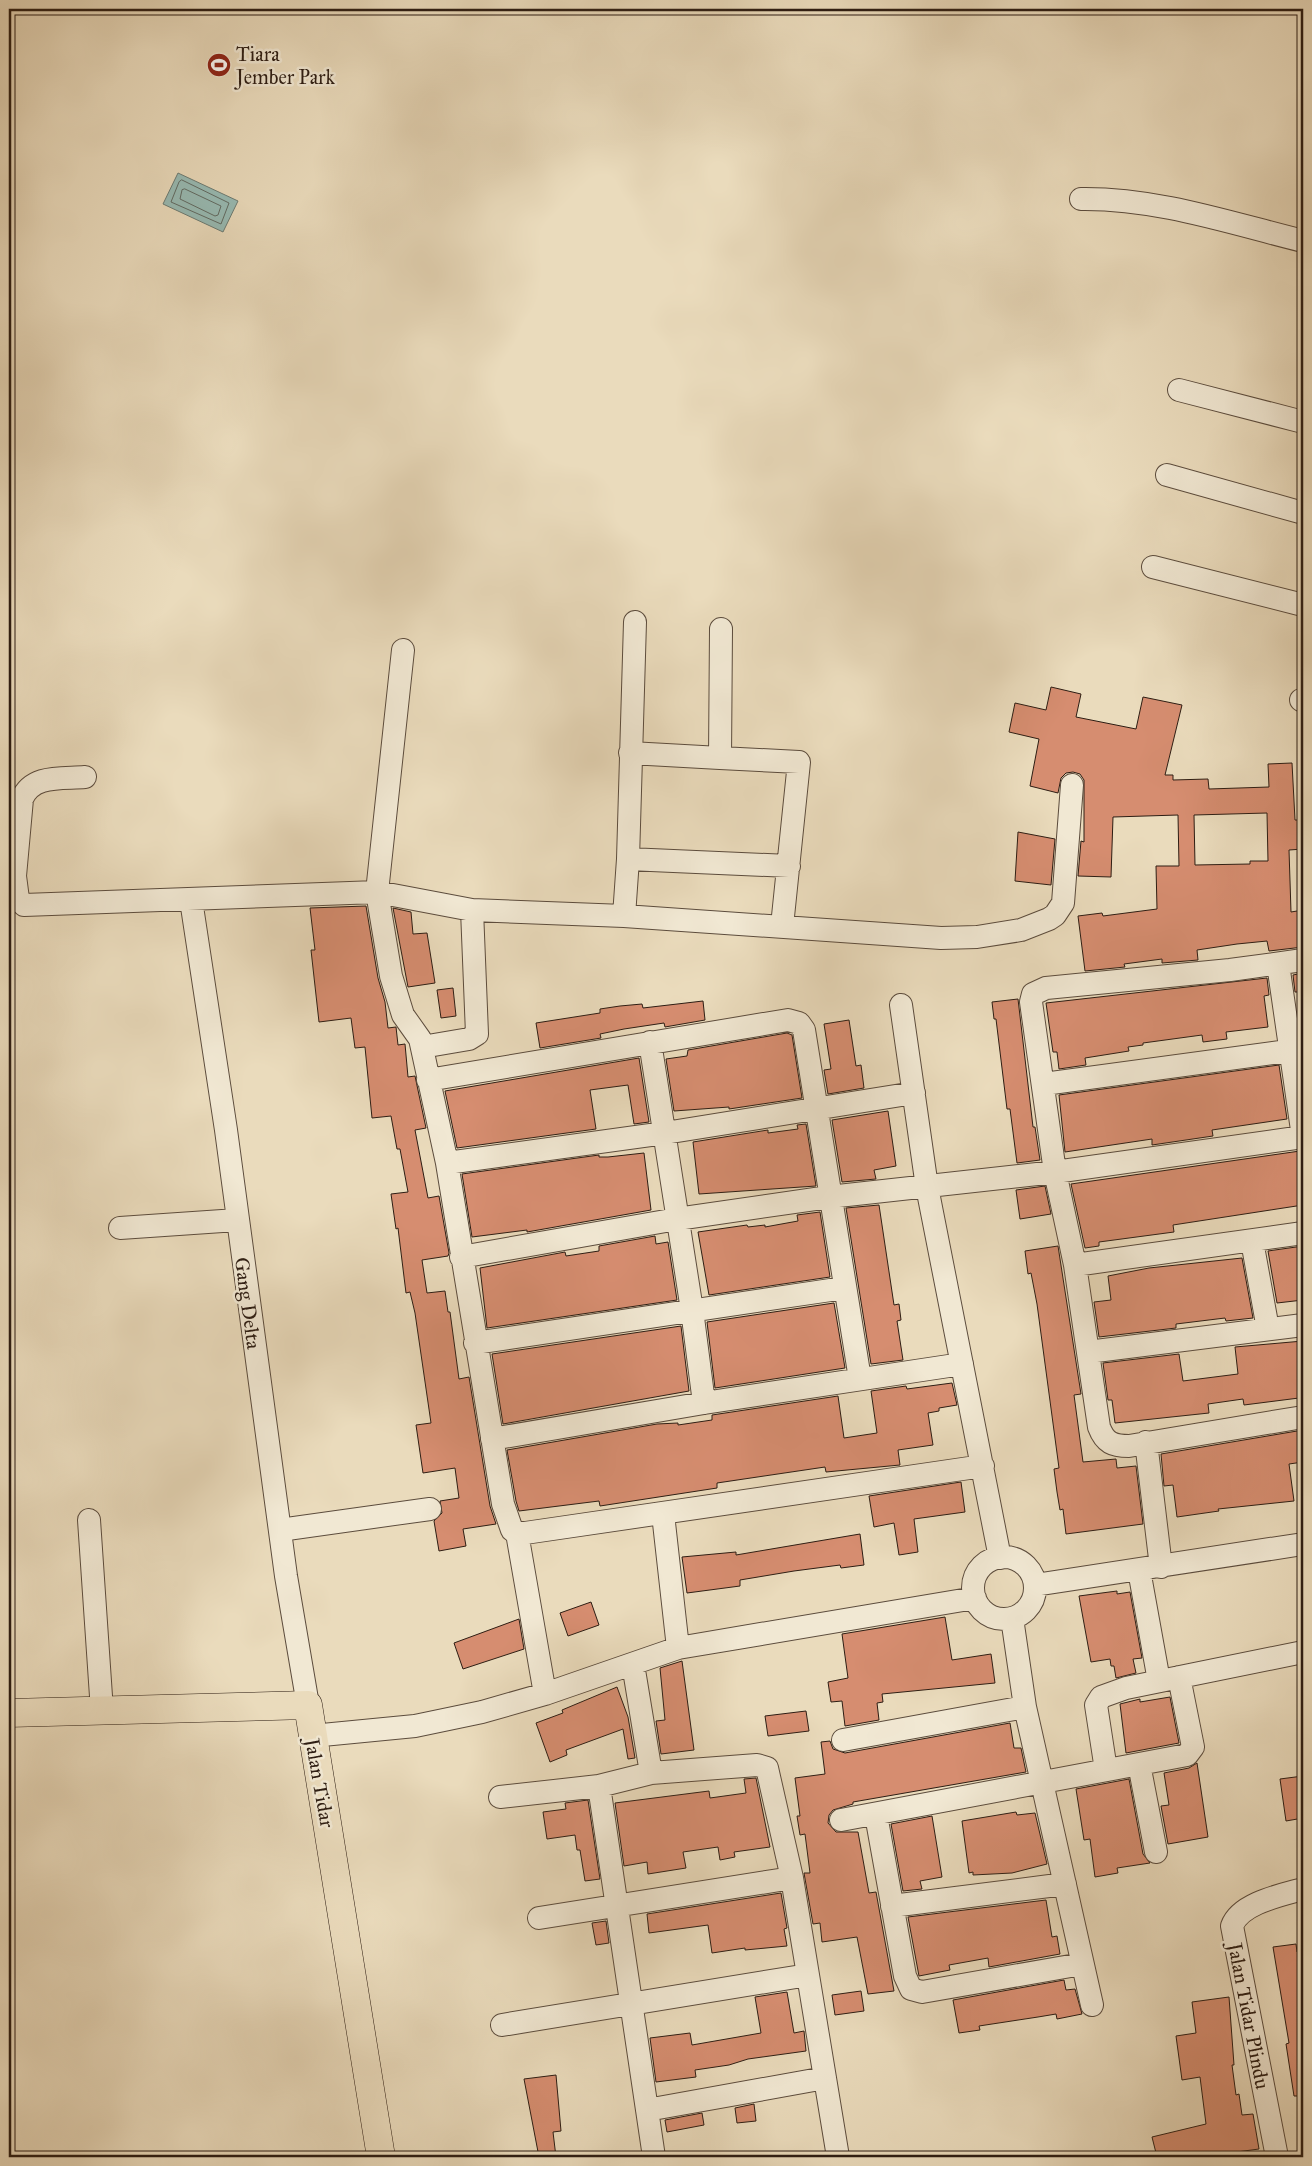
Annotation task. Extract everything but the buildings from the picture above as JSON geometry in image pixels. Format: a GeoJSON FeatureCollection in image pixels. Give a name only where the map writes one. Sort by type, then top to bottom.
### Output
{"type":"FeatureCollection","features":[{"type":"Feature","properties":{"kind":"main road"},"geometry":{"type":"LineString","coordinates":[[9,1713],[308,1705]]}},
{"type":"Feature","properties":{"kind":"main road","name":"Jalan Tidar"},"geometry":{"type":"LineString","coordinates":[[308,1705],[353,1973],[381,2157]]}},
{"type":"Feature","properties":{"kind":"street"},"geometry":{"type":"LineString","coordinates":[[1081,199],[1116,199],[1155,205],[1303,241]]}},
{"type":"Feature","properties":{"kind":"street"},"geometry":{"type":"LineString","coordinates":[[1179,390],[1303,422]]}},
{"type":"Feature","properties":{"kind":"street"},"geometry":{"type":"LineString","coordinates":[[1167,475],[1303,513]]}},
{"type":"Feature","properties":{"kind":"street"},"geometry":{"type":"LineString","coordinates":[[1153,566],[1303,604]]}},
{"type":"Feature","properties":{"kind":"street"},"geometry":{"type":"LineString","coordinates":[[624,916],[628,859],[635,622]]}},
{"type":"Feature","properties":{"kind":"street"},"geometry":{"type":"LineString","coordinates":[[720,758],[721,629]]}},
{"type":"Feature","properties":{"kind":"street"},"geometry":{"type":"LineString","coordinates":[[403,650],[377,892],[391,976],[398,1004],[403,1015],[416,1031],[422,1047],[446,1163],[506,1518],[512,1530],[517,1533],[663,1514],[984,1466]]}},
{"type":"Feature","properties":{"kind":"street"},"geometry":{"type":"LineString","coordinates":[[630,753],[799,762],[782,926]]}},
{"type":"Feature","properties":{"kind":"street"},"geometry":{"type":"LineString","coordinates":[[85,777],[42,780],[30,786],[25,792],[22,800],[15,876],[16,893],[19,902],[24,905],[377,892],[472,910],[624,916],[940,938],[1006,934],[1049,919],[1055,915],[1063,904],[1072,785]]}},
{"type":"Feature","properties":{"kind":"street"},"geometry":{"type":"LineString","coordinates":[[628,859],[788,866]]}},
{"type":"Feature","properties":{"kind":"street","name":"Gang Delta"},"geometry":{"type":"LineString","coordinates":[[191,900],[280,1530],[308,1705]]}},
{"type":"Feature","properties":{"kind":"street"},"geometry":{"type":"LineString","coordinates":[[422,1047],[469,1039],[477,1034],[472,910]]}},
{"type":"Feature","properties":{"kind":"street"},"geometry":{"type":"LineString","coordinates":[[1303,960],[1039,990],[1033,994],[1031,1002],[1044,1084],[1054,1172],[1075,1265],[1099,1427],[1104,1438],[1114,1446],[1303,1417]]}},
{"type":"Feature","properties":{"kind":"street"},"geometry":{"type":"LineString","coordinates":[[461,1257],[677,1218],[829,1197],[1054,1172],[1303,1137],[1297,1050],[1278,964]]}},
{"type":"Feature","properties":{"kind":"street"},"geometry":{"type":"LineString","coordinates":[[901,1005],[927,1187],[984,1466],[1000,1558]]}},
{"type":"Feature","properties":{"kind":"street"},"geometry":{"type":"LineString","coordinates":[[428,1080],[650,1042],[788,1020],[796,1021],[804,1030],[829,1197],[860,1379]]}},
{"type":"Feature","properties":{"kind":"street"},"geometry":{"type":"LineString","coordinates":[[650,1042],[692,1310],[704,1403]]}},
{"type":"Feature","properties":{"kind":"street"},"geometry":{"type":"LineString","coordinates":[[1044,1084],[1297,1050]]}},
{"type":"Feature","properties":{"kind":"street"},"geometry":{"type":"LineString","coordinates":[[446,1163],[665,1133],[914,1094]]}},
{"type":"Feature","properties":{"kind":"street"},"geometry":{"type":"LineString","coordinates":[[120,1228],[237,1220]]}},
{"type":"Feature","properties":{"kind":"street"},"geometry":{"type":"LineString","coordinates":[[1075,1265],[1303,1233]]}},
{"type":"Feature","properties":{"kind":"street"},"geometry":{"type":"LineString","coordinates":[[1252,1241],[1268,1329]]}},
{"type":"Feature","properties":{"kind":"street"},"geometry":{"type":"LineString","coordinates":[[476,1343],[844,1288]]}},
{"type":"Feature","properties":{"kind":"street"},"geometry":{"type":"LineString","coordinates":[[1088,1352],[1303,1325]]}},
{"type":"Feature","properties":{"kind":"street"},"geometry":{"type":"LineString","coordinates":[[492,1439],[704,1403],[962,1364]]}},
{"type":"Feature","properties":{"kind":"street"},"geometry":{"type":"LineString","coordinates":[[1146,1442],[1161,1567]]}},
{"type":"Feature","properties":{"kind":"street"},"geometry":{"type":"LineString","coordinates":[[280,1530],[430,1509]]}},
{"type":"Feature","properties":{"kind":"street"},"geometry":{"type":"LineString","coordinates":[[663,1514],[678,1648]]}},
{"type":"Feature","properties":{"kind":"street"},"geometry":{"type":"LineString","coordinates":[[89,1520],[102,1711]]}},
{"type":"Feature","properties":{"kind":"street"},"geometry":{"type":"LineString","coordinates":[[517,1533],[545,1694]]}},
{"type":"Feature","properties":{"kind":"street"},"geometry":{"type":"LineString","coordinates":[[1035,1585],[1303,1544]]}},
{"type":"Feature","properties":{"kind":"street"},"geometry":{"type":"LineString","coordinates":[[1000,1558],[1017,1560],[1024,1564],[1030,1570],[1035,1585],[1035,1594],[1027,1610],[1012,1618],[1000,1619],[989,1615],[980,1608],[975,1598],[974,1582],[981,1567],[990,1561],[1000,1558]]}},
{"type":"Feature","properties":{"kind":"street"},"geometry":{"type":"LineString","coordinates":[[841,1820],[876,1815],[1187,1755],[1192,1750],[1169,1679],[1139,1570]]}},
{"type":"Feature","properties":{"kind":"street"},"geometry":{"type":"LineString","coordinates":[[312,1736],[415,1726],[482,1712],[545,1694],[678,1648],[975,1598]]}},
{"type":"Feature","properties":{"kind":"street"},"geometry":{"type":"LineString","coordinates":[[1012,1618],[1025,1707],[1092,2006]]}},
{"type":"Feature","properties":{"kind":"street"},"geometry":{"type":"LineString","coordinates":[[1106,1770],[1096,1705],[1098,1700],[1117,1690],[1303,1652]]}},
{"type":"Feature","properties":{"kind":"street"},"geometry":{"type":"LineString","coordinates":[[632,1664],[651,1773]]}},
{"type":"Feature","properties":{"kind":"street"},"geometry":{"type":"LineString","coordinates":[[843,1740],[1025,1707]]}},
{"type":"Feature","properties":{"kind":"street"},"geometry":{"type":"LineString","coordinates":[[1139,1764],[1156,1852]]}},
{"type":"Feature","properties":{"kind":"street"},"geometry":{"type":"LineString","coordinates":[[500,1797],[599,1786],[651,1773],[758,1765],[767,1768],[792,1878],[838,2157]]}},
{"type":"Feature","properties":{"kind":"street"},"geometry":{"type":"LineString","coordinates":[[599,1786],[633,2004],[654,2157]]}},
{"type":"Feature","properties":{"kind":"street"},"geometry":{"type":"LineString","coordinates":[[876,1815],[905,1976],[910,1989],[915,1992],[1082,1964]]}},
{"type":"Feature","properties":{"kind":"street"},"geometry":{"type":"LineString","coordinates":[[539,1918],[792,1878]]}},
{"type":"Feature","properties":{"kind":"street"},"geometry":{"type":"LineString","coordinates":[[892,1906],[1065,1884]]}},
{"type":"Feature","properties":{"kind":"street","name":"Jalan Tidar Plindu"},"geometry":{"type":"LineString","coordinates":[[1277,2157],[1232,1926],[1240,1914],[1262,1901],[1303,1889]]}},
{"type":"Feature","properties":{"kind":"street"},"geometry":{"type":"LineString","coordinates":[[502,2025],[808,1975]]}},
{"type":"Feature","properties":{"kind":"street"},"geometry":{"type":"LineString","coordinates":[[647,2110],[825,2078]]}},
{"type":"Feature","properties":{"kind":"water"},"geometry":{"type":"Polygon","coordinates":[[[178,173],[238,201],[223,232],[163,204],[178,173]]]}},
{"type":"Feature","properties":{"kind":"place","name":"Tiara Jember Park"},"geometry":{"type":"Point","coordinates":[219,65]}}]}
